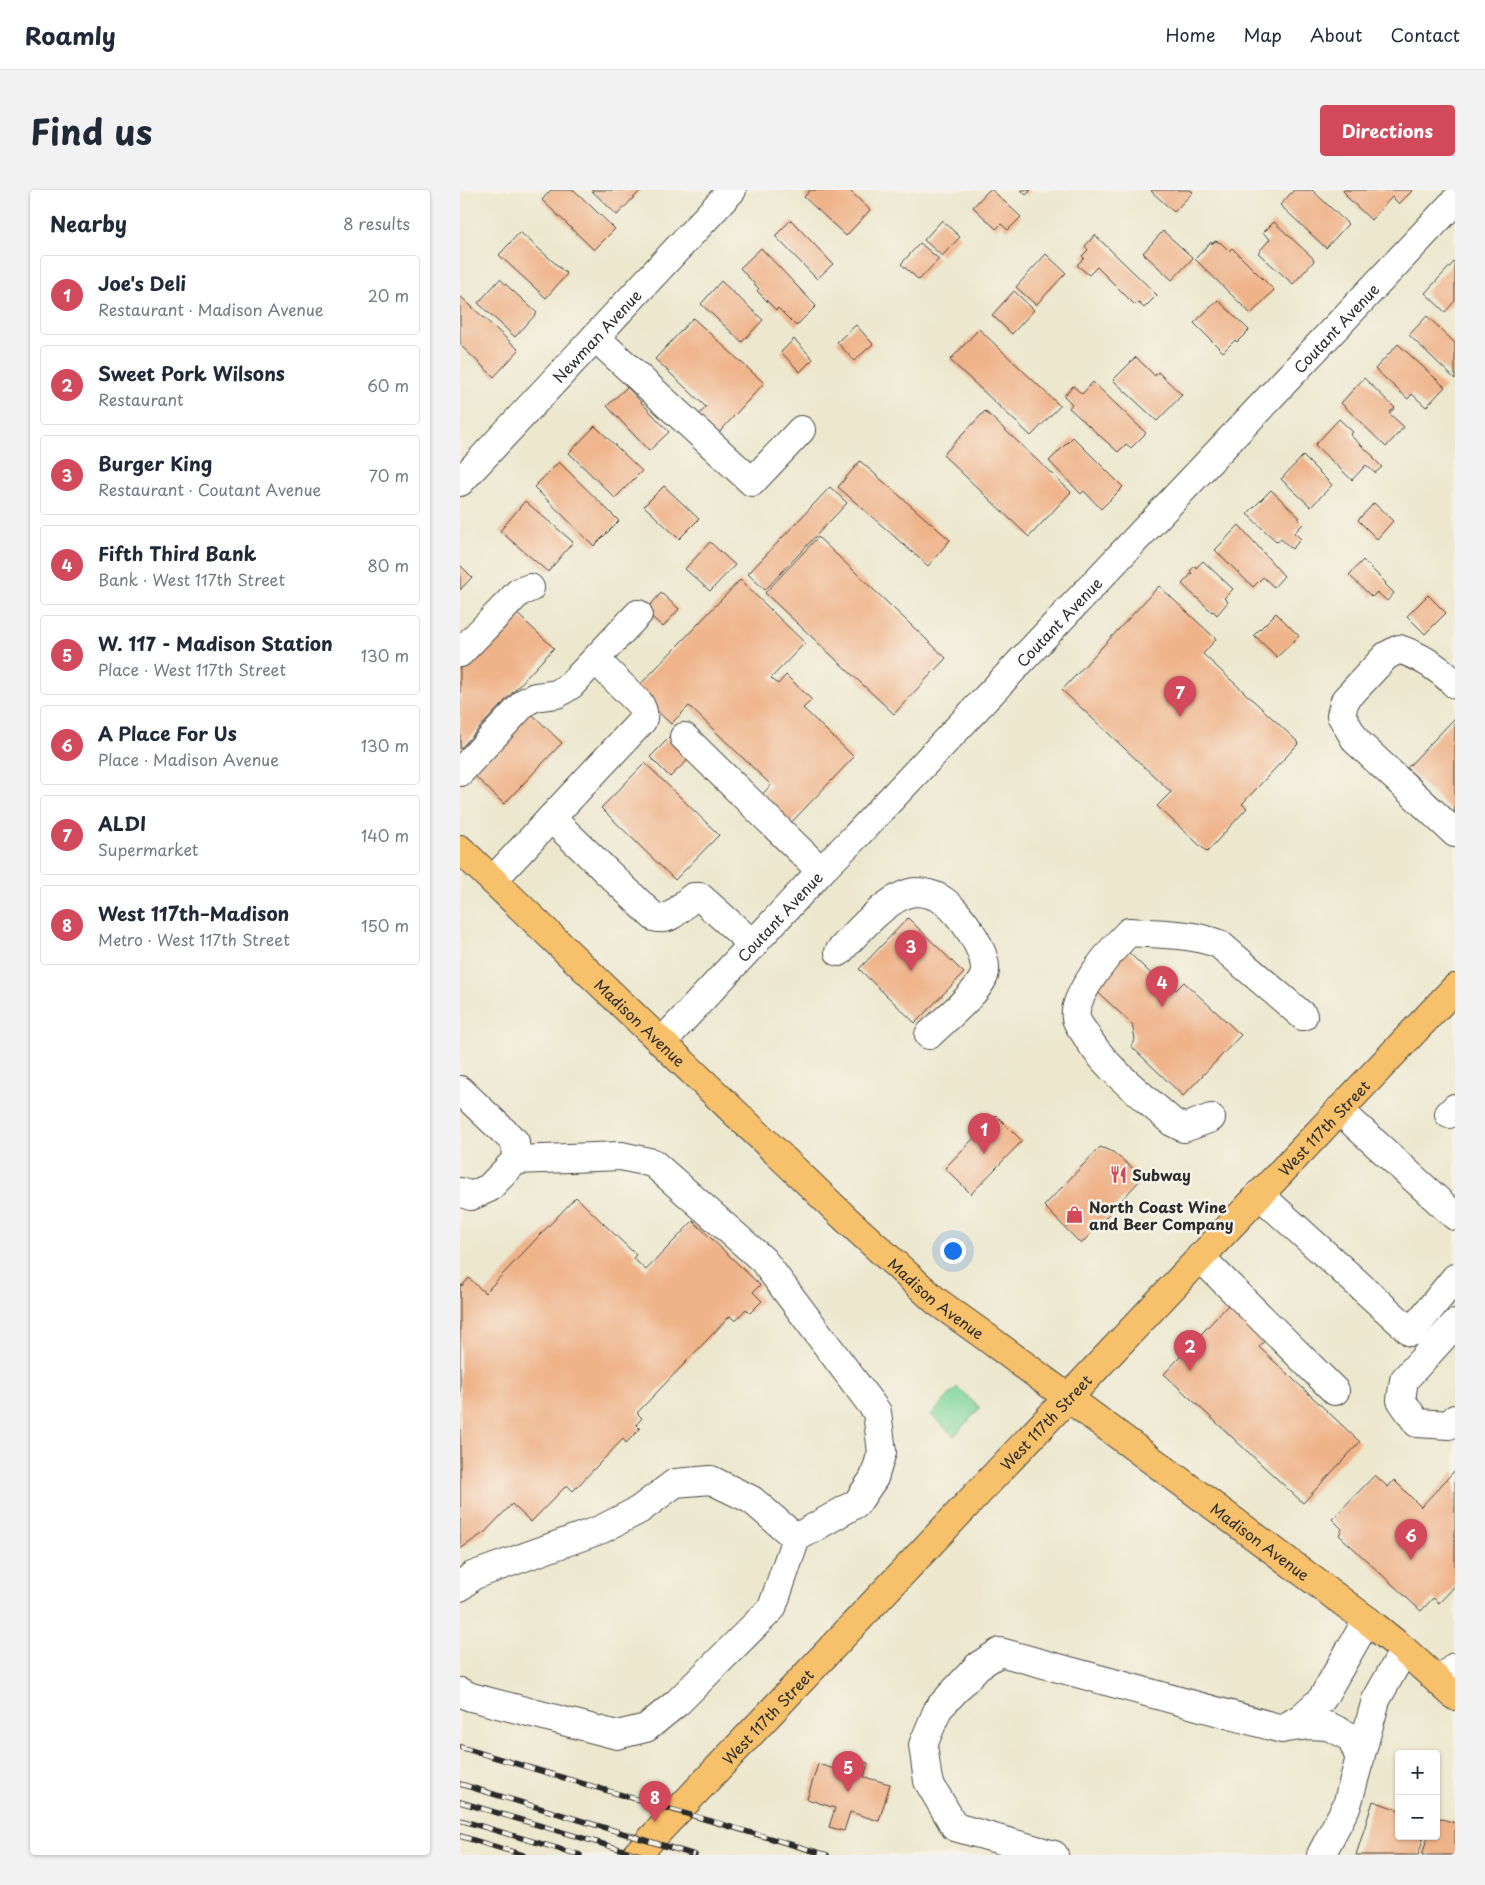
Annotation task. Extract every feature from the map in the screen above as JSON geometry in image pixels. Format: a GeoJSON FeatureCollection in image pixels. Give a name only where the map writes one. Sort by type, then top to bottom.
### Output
{"type":"FeatureCollection","features":[{"type":"Feature","properties":{"kind":"main road","name":"Madison Avenue"},"geometry":{"type":"LineString","coordinates":[[460,849],[847,1220],[936,1301],[1068,1397],[1367,1620],[1404,1650],[1450,1682]]}},
{"type":"Feature","properties":{"kind":"main road","name":"West 117th Street"},"geometry":{"type":"LineString","coordinates":[[636,1855],[1455,988]]}},
{"type":"Feature","properties":{"kind":"street","name":"Newman Avenue"},"geometry":{"type":"LineString","coordinates":[[460,482],[732,190]]}},
{"type":"Feature","properties":{"kind":"street","name":"Coutant Avenue"},"geometry":{"type":"LineString","coordinates":[[662,1042],[754,945],[820,871],[915,774],[1455,201]]}},
{"type":"Feature","properties":{"kind":"street"},"geometry":{"type":"LineString","coordinates":[[595,337],[752,482],[801,430]]}},
{"type":"Feature","properties":{"kind":"street"},"geometry":{"type":"LineString","coordinates":[[460,653],[519,592],[530,588]]}},
{"type":"Feature","properties":{"kind":"street"},"geometry":{"type":"LineString","coordinates":[[460,772],[525,702],[535,697],[557,694],[571,685],[638,614]]}},
{"type":"Feature","properties":{"kind":"street"},"geometry":{"type":"LineString","coordinates":[[1455,684],[1417,655],[1399,649],[1386,656],[1345,700],[1341,715],[1356,741],[1455,833]]}},
{"type":"Feature","properties":{"kind":"street"},"geometry":{"type":"LineString","coordinates":[[493,880],[642,721],[644,716],[643,709],[639,703],[596,660]]}},
{"type":"Feature","properties":{"kind":"street"},"geometry":{"type":"LineString","coordinates":[[684,737],[820,871]]}},
{"type":"Feature","properties":{"kind":"street"},"geometry":{"type":"LineString","coordinates":[[551,818],[654,917],[660,919],[668,918],[693,897],[700,897],[754,945]]}},
{"type":"Feature","properties":{"kind":"street"},"geometry":{"type":"LineString","coordinates":[[839,952],[862,926],[902,896],[916,892],[941,898],[967,926],[984,959],[984,975],[974,991],[930,1034]]}},
{"type":"Feature","properties":{"kind":"street"},"geometry":{"type":"LineString","coordinates":[[1210,1118],[1184,1128],[1172,1122],[1102,1060],[1089,1042],[1076,1018],[1079,998],[1116,945],[1129,932],[1187,935],[1219,944],[1303,1016]]}},
{"type":"Feature","properties":{"kind":"street"},"geometry":{"type":"LineString","coordinates":[[460,1090],[515,1142],[516,1160]]}},
{"type":"Feature","properties":{"kind":"street"},"geometry":{"type":"LineString","coordinates":[[1339,1110],[1455,1216]]}},
{"type":"Feature","properties":{"kind":"street"},"geometry":{"type":"LineString","coordinates":[[460,1192],[471,1196],[490,1188],[516,1160],[621,1156],[653,1163],[763,1260],[877,1412],[882,1452],[874,1478],[857,1503],[796,1538],[772,1608],[678,1702],[646,1728],[618,1735],[471,1698],[460,1692]]}},
{"type":"Feature","properties":{"kind":"street"},"geometry":{"type":"LineString","coordinates":[[1259,1194],[1411,1332],[1455,1278]]}},
{"type":"Feature","properties":{"kind":"street"},"geometry":{"type":"LineString","coordinates":[[1200,1257],[1335,1391]]}},
{"type":"Feature","properties":{"kind":"street"},"geometry":{"type":"LineString","coordinates":[[1455,1324],[1404,1380],[1401,1400],[1417,1423],[1449,1425],[1455,1419]]}},
{"type":"Feature","properties":{"kind":"street"},"geometry":{"type":"LineString","coordinates":[[460,1586],[472,1576],[602,1529],[639,1510],[675,1483],[710,1480],[752,1500],[796,1538]]}},
{"type":"Feature","properties":{"kind":"street"},"geometry":{"type":"LineString","coordinates":[[1282,1728],[1301,1718],[1322,1699],[1367,1620]]}},
{"type":"Feature","properties":{"kind":"street"},"geometry":{"type":"LineString","coordinates":[[1321,1855],[1347,1805],[1376,1700],[1404,1650]]}},
{"type":"Feature","properties":{"kind":"street"},"geometry":{"type":"LineString","coordinates":[[1054,1855],[955,1827],[928,1781],[923,1746],[938,1709],[978,1666],[1000,1652],[1282,1728],[1309,1725],[1328,1726],[1351,1737],[1360,1760]]}},
{"type":"Feature","properties":{"kind":"green space"},"geometry":{"type":"Polygon","coordinates":[[[957,1387],[980,1408],[954,1436],[931,1415],[957,1387]]]}},
{"type":"Feature","properties":{"kind":"building"},"geometry":{"type":"Polygon","coordinates":[[[551,190],[574,190],[615,229],[594,250],[542,200],[551,190]]]}},
{"type":"Feature","properties":{"kind":"building"},"geometry":{"type":"Polygon","coordinates":[[[591,190],[641,190],[617,215],[591,190]]]}},
{"type":"Feature","properties":{"kind":"building"},"geometry":{"type":"Polygon","coordinates":[[[810,190],[849,190],[870,210],[846,236],[804,197],[810,190]]]}},
{"type":"Feature","properties":{"kind":"building"},"geometry":{"type":"Polygon","coordinates":[[[989,190],[992,190],[1021,217],[1008,230],[1001,224],[996,229],[973,207],[989,190]]]}},
{"type":"Feature","properties":{"kind":"building"},"geometry":{"type":"Polygon","coordinates":[[[1021,190],[1031,190],[1026,195],[1021,190]]]}},
{"type":"Feature","properties":{"kind":"building"},"geometry":{"type":"Polygon","coordinates":[[[1190,190],[1193,192],[1174,212],[1151,191],[1190,190]]]}},
{"type":"Feature","properties":{"kind":"building"},"geometry":{"type":"Polygon","coordinates":[[[1294,190],[1312,190],[1348,224],[1326,248],[1280,205],[1294,190]]]}},
{"type":"Feature","properties":{"kind":"building"},"geometry":{"type":"Polygon","coordinates":[[[1344,190],[1413,190],[1399,204],[1392,197],[1371,220],[1346,196],[1344,190]]]}},
{"type":"Feature","properties":{"kind":"building"},"geometry":{"type":"Polygon","coordinates":[[[791,220],[833,264],[817,279],[775,236],[791,220]]]}},
{"type":"Feature","properties":{"kind":"building"},"geometry":{"type":"Polygon","coordinates":[[[942,220],[960,237],[942,256],[924,240],[942,220]]]}},
{"type":"Feature","properties":{"kind":"building"},"geometry":{"type":"Polygon","coordinates":[[[1274,222],[1314,261],[1293,284],[1258,253],[1270,239],[1263,233],[1274,222]]]}},
{"type":"Feature","properties":{"kind":"building"},"geometry":{"type":"Polygon","coordinates":[[[1163,231],[1193,258],[1172,280],[1143,253],[1163,231]]]}},
{"type":"Feature","properties":{"kind":"building"},"geometry":{"type":"Polygon","coordinates":[[[520,232],[567,274],[546,298],[499,255],[520,232]]]}},
{"type":"Feature","properties":{"kind":"building"},"geometry":{"type":"Polygon","coordinates":[[[1095,235],[1157,295],[1144,308],[1138,302],[1135,305],[1097,267],[1089,275],[1077,265],[1084,258],[1082,256],[1088,250],[1085,246],[1095,235]]]}},
{"type":"Feature","properties":{"kind":"building"},"geometry":{"type":"Polygon","coordinates":[[[1215,241],[1221,243],[1229,251],[1232,248],[1274,290],[1251,314],[1195,259],[1211,242],[1212,244],[1215,241]]]}},
{"type":"Feature","properties":{"kind":"building"},"geometry":{"type":"Polygon","coordinates":[[[920,243],[939,259],[919,280],[901,264],[920,243]]]}},
{"type":"Feature","properties":{"kind":"building"},"geometry":{"type":"Polygon","coordinates":[[[761,248],[816,306],[796,326],[757,291],[759,289],[740,268],[761,248]]]}},
{"type":"Feature","properties":{"kind":"building"},"geometry":{"type":"Polygon","coordinates":[[[1046,254],[1066,273],[1036,305],[1016,287],[1046,254]]]}},
{"type":"Feature","properties":{"kind":"building"},"geometry":{"type":"Polygon","coordinates":[[[1455,261],[1455,301],[1445,312],[1425,293],[1455,261]]]}},
{"type":"Feature","properties":{"kind":"building"},"geometry":{"type":"Polygon","coordinates":[[[500,279],[537,313],[515,337],[478,303],[500,279]]]}},
{"type":"Feature","properties":{"kind":"building"},"geometry":{"type":"Polygon","coordinates":[[[721,281],[763,320],[742,342],[701,304],[721,281]]]}},
{"type":"Feature","properties":{"kind":"building"},"geometry":{"type":"Polygon","coordinates":[[[1014,291],[1034,310],[1012,334],[992,315],[1014,291]]]}},
{"type":"Feature","properties":{"kind":"building"},"geometry":{"type":"Polygon","coordinates":[[[460,296],[519,350],[494,377],[460,345],[460,296]]]}},
{"type":"Feature","properties":{"kind":"building"},"geometry":{"type":"Polygon","coordinates":[[[1218,300],[1249,330],[1223,352],[1194,323],[1218,300]]]}},
{"type":"Feature","properties":{"kind":"building"},"geometry":{"type":"Polygon","coordinates":[[[1427,316],[1455,343],[1455,379],[1409,335],[1427,316]]]}},
{"type":"Feature","properties":{"kind":"building"},"geometry":{"type":"Polygon","coordinates":[[[693,318],[764,383],[715,437],[695,419],[706,407],[655,359],[693,318]]]}},
{"type":"Feature","properties":{"kind":"building"},"geometry":{"type":"Polygon","coordinates":[[[856,325],[873,344],[854,361],[837,342],[856,325]]]}},
{"type":"Feature","properties":{"kind":"building"},"geometry":{"type":"Polygon","coordinates":[[[979,329],[1060,406],[1031,436],[950,360],[979,329]]]}},
{"type":"Feature","properties":{"kind":"building"},"geometry":{"type":"Polygon","coordinates":[[[794,339],[813,359],[800,372],[781,352],[794,339]]]}},
{"type":"Feature","properties":{"kind":"building"},"geometry":{"type":"Polygon","coordinates":[[[1398,344],[1445,387],[1426,407],[1412,394],[1408,399],[1375,369],[1398,344]]]}},
{"type":"Feature","properties":{"kind":"building"},"geometry":{"type":"Polygon","coordinates":[[[1136,357],[1155,376],[1158,372],[1182,395],[1157,421],[1113,380],[1136,357]]]}},
{"type":"Feature","properties":{"kind":"building"},"geometry":{"type":"Polygon","coordinates":[[[1364,378],[1395,408],[1389,413],[1404,427],[1386,447],[1341,403],[1364,378]]]}},
{"type":"Feature","properties":{"kind":"building"},"geometry":{"type":"Polygon","coordinates":[[[1093,382],[1146,433],[1131,448],[1126,444],[1118,452],[1069,408],[1072,404],[1064,396],[1073,386],[1082,394],[1093,382]]]}},
{"type":"Feature","properties":{"kind":"building"},"geometry":{"type":"Polygon","coordinates":[[[627,387],[669,432],[649,451],[607,406],[627,387]]]}},
{"type":"Feature","properties":{"kind":"building"},"geometry":{"type":"Polygon","coordinates":[[[985,411],[1071,492],[1029,537],[943,455],[985,411]]]}},
{"type":"Feature","properties":{"kind":"building"},"geometry":{"type":"Polygon","coordinates":[[[1339,419],[1353,432],[1350,435],[1382,467],[1375,473],[1366,465],[1352,480],[1315,445],[1339,419]]]}},
{"type":"Feature","properties":{"kind":"building"},"geometry":{"type":"Polygon","coordinates":[[[595,426],[642,471],[615,498],[569,453],[595,426]]]}},
{"type":"Feature","properties":{"kind":"building"},"geometry":{"type":"Polygon","coordinates":[[[1073,437],[1123,487],[1101,509],[1084,491],[1081,494],[1049,461],[1073,437]]]}},
{"type":"Feature","properties":{"kind":"building"},"geometry":{"type":"Polygon","coordinates":[[[1303,456],[1332,485],[1311,507],[1281,479],[1303,456]]]}},
{"type":"Feature","properties":{"kind":"building"},"geometry":{"type":"Polygon","coordinates":[[[860,461],[950,540],[928,566],[838,487],[860,461]]]}},
{"type":"Feature","properties":{"kind":"building"},"geometry":{"type":"Polygon","coordinates":[[[559,462],[619,521],[594,546],[534,487],[559,462]]]}},
{"type":"Feature","properties":{"kind":"building"},"geometry":{"type":"Polygon","coordinates":[[[664,486],[699,519],[679,539],[644,506],[664,486]]]}},
{"type":"Feature","properties":{"kind":"building"},"geometry":{"type":"Polygon","coordinates":[[[830,487],[847,503],[765,590],[748,574],[830,487]]]}},
{"type":"Feature","properties":{"kind":"building"},"geometry":{"type":"Polygon","coordinates":[[[1271,490],[1300,518],[1298,519],[1303,524],[1294,533],[1301,539],[1292,549],[1281,539],[1277,542],[1247,514],[1271,490]]]}},
{"type":"Feature","properties":{"kind":"building"},"geometry":{"type":"Polygon","coordinates":[[[525,501],[573,542],[548,572],[500,531],[525,501]]]}},
{"type":"Feature","properties":{"kind":"building"},"geometry":{"type":"Polygon","coordinates":[[[1374,503],[1393,521],[1377,539],[1358,520],[1374,503]]]}},
{"type":"Feature","properties":{"kind":"building"},"geometry":{"type":"Polygon","coordinates":[[[1239,525],[1284,576],[1274,587],[1263,577],[1253,587],[1215,550],[1239,525]]]}},
{"type":"Feature","properties":{"kind":"building"},"geometry":{"type":"Polygon","coordinates":[[[818,537],[946,658],[894,714],[765,593],[818,537]]]}},
{"type":"Feature","properties":{"kind":"building"},"geometry":{"type":"Polygon","coordinates":[[[710,542],[735,565],[710,591],[685,569],[710,542]]]}},
{"type":"Feature","properties":{"kind":"building"},"geometry":{"type":"Polygon","coordinates":[[[1363,560],[1394,593],[1387,601],[1377,592],[1372,597],[1349,575],[1363,560]]]}},
{"type":"Feature","properties":{"kind":"building"},"geometry":{"type":"Polygon","coordinates":[[[1203,561],[1233,589],[1224,598],[1228,602],[1217,615],[1182,584],[1192,573],[1190,571],[1203,561]]]}},
{"type":"Feature","properties":{"kind":"building"},"geometry":{"type":"Polygon","coordinates":[[[460,565],[472,577],[460,590],[460,565]]]}},
{"type":"Feature","properties":{"kind":"building"},"geometry":{"type":"Polygon","coordinates":[[[740,580],[805,643],[771,678],[778,684],[786,675],[812,700],[803,708],[854,757],[785,829],[756,801],[771,785],[689,706],[671,724],[635,690],[740,580]]]}},
{"type":"Feature","properties":{"kind":"building"},"geometry":{"type":"Polygon","coordinates":[[[1159,586],[1216,639],[1203,654],[1299,743],[1242,804],[1247,808],[1207,852],[1157,806],[1171,792],[1062,690],[1159,586]]]}},
{"type":"Feature","properties":{"kind":"building"},"geometry":{"type":"Polygon","coordinates":[[[661,593],[679,609],[663,627],[645,611],[661,593]]]}},
{"type":"Feature","properties":{"kind":"building"},"geometry":{"type":"Polygon","coordinates":[[[1428,595],[1446,613],[1425,634],[1407,616],[1428,595]]]}},
{"type":"Feature","properties":{"kind":"building"},"geometry":{"type":"Polygon","coordinates":[[[513,610],[554,648],[460,749],[460,668],[513,610]]]}},
{"type":"Feature","properties":{"kind":"building"},"geometry":{"type":"Polygon","coordinates":[[[1276,613],[1299,636],[1277,657],[1254,635],[1276,613]]]}},
{"type":"Feature","properties":{"kind":"building"},"geometry":{"type":"Polygon","coordinates":[[[529,711],[562,743],[504,804],[471,772],[529,711]]]}},
{"type":"Feature","properties":{"kind":"building"},"geometry":{"type":"Polygon","coordinates":[[[1455,718],[1455,814],[1407,768],[1455,718]]]}},
{"type":"Feature","properties":{"kind":"building"},"geometry":{"type":"Polygon","coordinates":[[[672,735],[693,755],[670,777],[650,757],[672,735]]]}},
{"type":"Feature","properties":{"kind":"building"},"geometry":{"type":"Polygon","coordinates":[[[645,763],[719,835],[675,880],[601,808],[645,763]]]}},
{"type":"Feature","properties":{"kind":"building"},"geometry":{"type":"Polygon","coordinates":[[[908,918],[964,973],[915,1023],[859,969],[908,918]]]}},
{"type":"Feature","properties":{"kind":"building"},"geometry":{"type":"Polygon","coordinates":[[[1124,948],[1165,987],[1169,983],[1176,990],[1184,982],[1241,1035],[1183,1096],[1131,1046],[1135,1039],[1132,1024],[1090,985],[1124,948]]]}},
{"type":"Feature","properties":{"kind":"building"},"geometry":{"type":"Polygon","coordinates":[[[996,1115],[1022,1141],[971,1194],[945,1168],[996,1115]]]}},
{"type":"Feature","properties":{"kind":"building"},"geometry":{"type":"Polygon","coordinates":[[[1100,1147],[1113,1152],[1143,1177],[1081,1244],[1044,1206],[1100,1147]]]}},
{"type":"Feature","properties":{"kind":"building"},"geometry":{"type":"Polygon","coordinates":[[[576,1197],[636,1255],[633,1258],[646,1270],[693,1221],[760,1285],[753,1292],[762,1301],[750,1313],[746,1309],[735,1321],[730,1316],[637,1413],[642,1418],[636,1425],[640,1429],[626,1443],[623,1439],[573,1491],[567,1485],[531,1522],[512,1504],[485,1532],[460,1549],[460,1284],[462,1286],[469,1278],[485,1293],[576,1197]]]}},
{"type":"Feature","properties":{"kind":"building"},"geometry":{"type":"Polygon","coordinates":[[[1229,1304],[1272,1333],[1259,1347],[1360,1442],[1303,1503],[1164,1374],[1229,1304]]]}},
{"type":"Feature","properties":{"kind":"building"},"geometry":{"type":"Polygon","coordinates":[[[1455,1470],[1455,1586],[1439,1603],[1433,1598],[1421,1611],[1339,1535],[1342,1529],[1332,1519],[1375,1475],[1388,1487],[1394,1480],[1421,1507],[1455,1470]]]}},
{"type":"Feature","properties":{"kind":"building"},"geometry":{"type":"Polygon","coordinates":[[[849,1757],[868,1763],[864,1777],[890,1784],[879,1821],[850,1812],[844,1831],[829,1827],[835,1808],[807,1799],[818,1764],[845,1772],[849,1757]]]}},
{"type":"Feature","properties":{"kind":"building"},"geometry":{"type":"Polygon","coordinates":[[[1373,1801],[1395,1809],[1395,1840],[1423,1840],[1418,1855],[1356,1855],[1373,1801]]]}},
{"type":"Feature","properties":{"kind":"building"},"geometry":{"type":"Polygon","coordinates":[[[1440,1818],[1455,1823],[1455,1855],[1422,1855],[1427,1840],[1440,1840],[1440,1818]]]}},
{"type":"Feature","properties":{"kind":"railway"},"geometry":{"type":"LineString","coordinates":[[460,1747],[827,1855]]}},
{"type":"Feature","properties":{"kind":"railway"},"geometry":{"type":"LineString","coordinates":[[460,1784],[695,1855]]}},
{"type":"Feature","properties":{"kind":"railway"},"geometry":{"type":"LineString","coordinates":[[460,1802],[640,1855]]}},
{"type":"Feature","properties":{"kind":"railway"},"geometry":{"type":"LineString","coordinates":[[460,1820],[580,1855]]}},
{"type":"Feature","properties":{"kind":"railway"},"geometry":{"type":"LineString","coordinates":[[460,1836],[523,1855]]}},
{"type":"Feature","properties":{"kind":"place","name":"ALDI"},"geometry":{"type":"Point","coordinates":[1180,717]}},
{"type":"Feature","properties":{"kind":"place","name":"Burger King"},"geometry":{"type":"Point","coordinates":[911,971]}},
{"type":"Feature","properties":{"kind":"place","name":"Fifth Third Bank"},"geometry":{"type":"Point","coordinates":[1162,1007]}},
{"type":"Feature","properties":{"kind":"place","name":"Joe's Deli"},"geometry":{"type":"Point","coordinates":[984,1154]}},
{"type":"Feature","properties":{"kind":"place","name":"Subway"},"geometry":{"type":"Point","coordinates":[1118,1174]}},
{"type":"Feature","properties":{"kind":"place","name":"North Coast Wine and Beer Company"},"geometry":{"type":"Point","coordinates":[1075,1215]}},
{"type":"Feature","properties":{"kind":"place","name":"Sweet Pork Wilsons"},"geometry":{"type":"Point","coordinates":[1190,1371]}},
{"type":"Feature","properties":{"kind":"place","name":"A Place For Us"},"geometry":{"type":"Point","coordinates":[1411,1560]}},
{"type":"Feature","properties":{"kind":"place","name":"W. 117 - Madison Station"},"geometry":{"type":"Point","coordinates":[848,1792]}},
{"type":"Feature","properties":{"kind":"place","name":"West 117th–Madison"},"geometry":{"type":"Point","coordinates":[655,1822]}}]}
